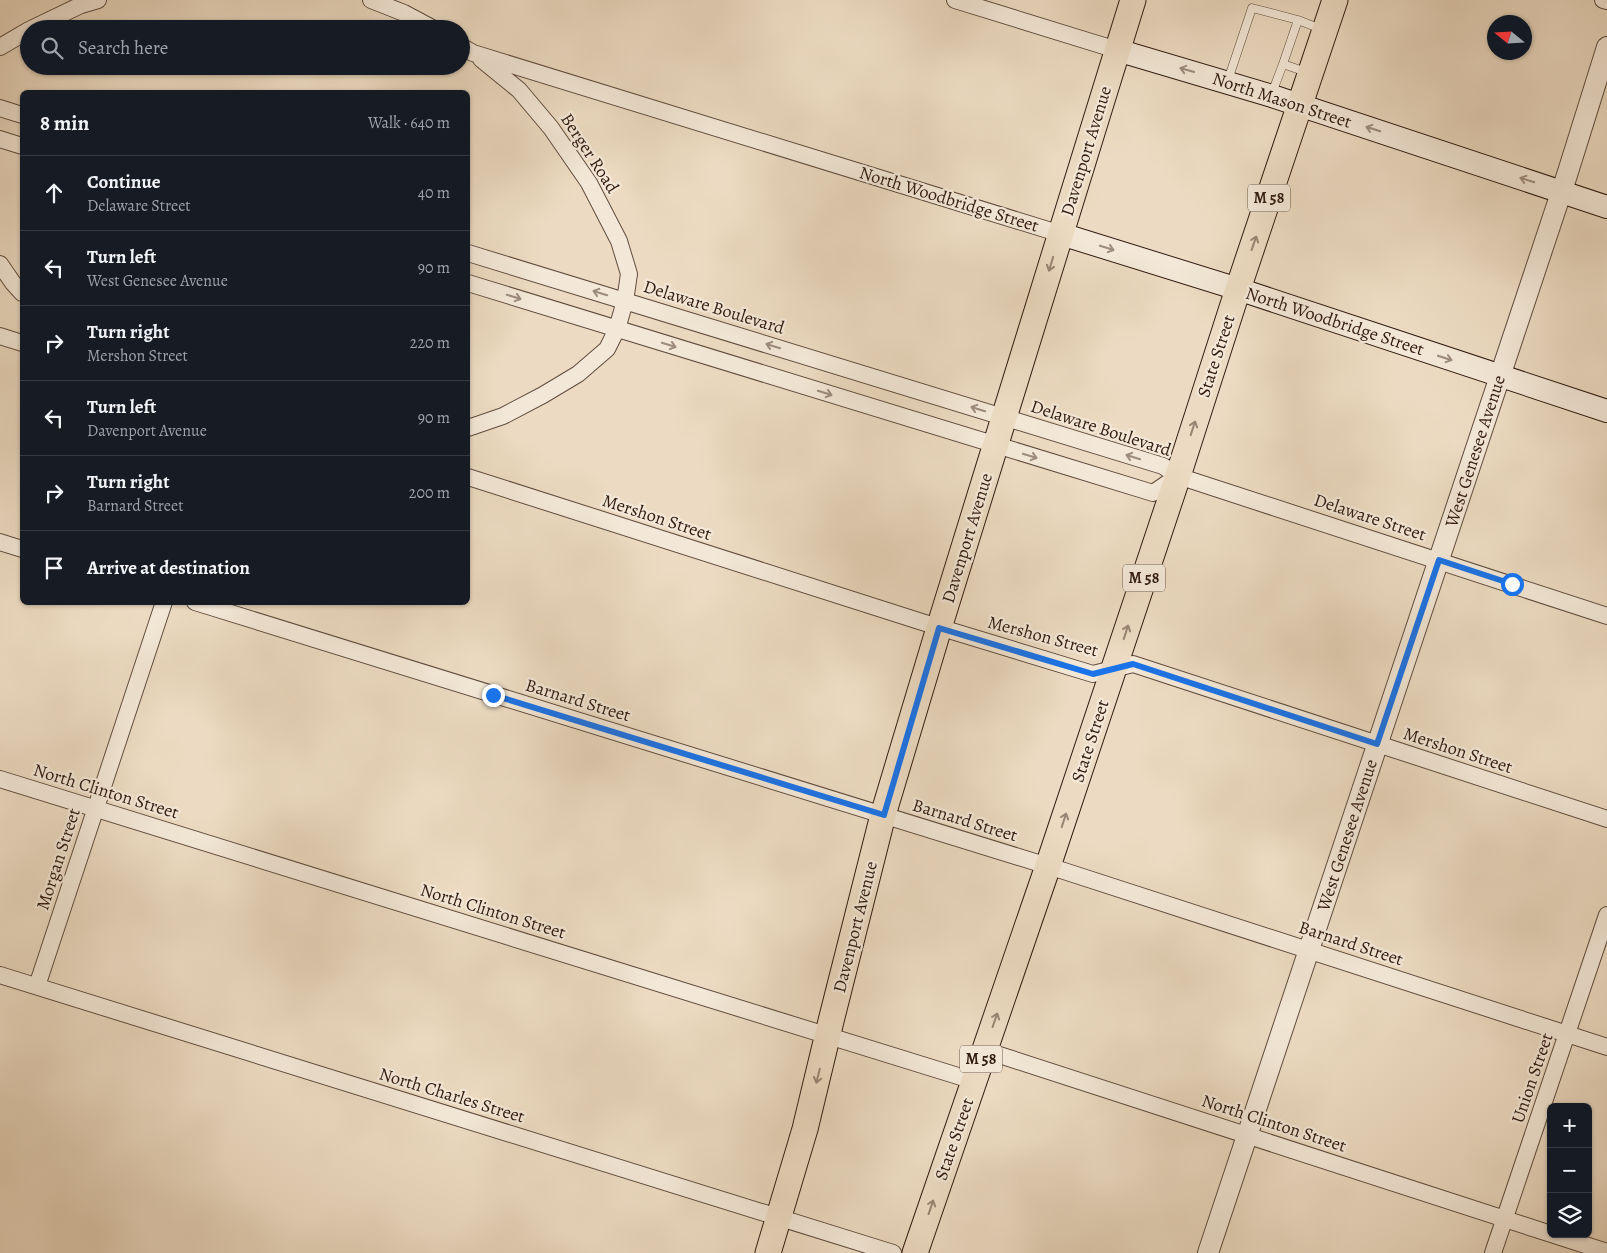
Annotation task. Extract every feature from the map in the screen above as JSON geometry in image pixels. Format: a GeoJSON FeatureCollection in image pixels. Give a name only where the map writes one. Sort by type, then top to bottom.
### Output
{"type":"FeatureCollection","features":[{"type":"Feature","properties":{"kind":"main road","name":"Davenport Avenue"},"geometry":{"type":"LineString","coordinates":[[768,1253],[805,1129],[884,815],[939,628],[1133,0]]}},
{"type":"Feature","properties":{"kind":"main road","name":"State Street"},"geometry":{"type":"LineString","coordinates":[[915,1253],[1048,866],[1335,0]]}},
{"type":"Feature","properties":{"kind":"main road","name":"North Mason Street"},"geometry":{"type":"LineString","coordinates":[[1118,50],[1272,96],[1607,207]]}},
{"type":"Feature","properties":{"kind":"main road","name":"North Woodbridge Street"},"geometry":{"type":"LineString","coordinates":[[1060,234],[1238,290],[1607,411]]}},
{"type":"Feature","properties":{"kind":"street"},"geometry":{"type":"LineString","coordinates":[[50,20],[98,0]]}},
{"type":"Feature","properties":{"kind":"street"},"geometry":{"type":"LineString","coordinates":[[370,0],[417,20]]}},
{"type":"Feature","properties":{"kind":"street","name":"North Mason Street"},"geometry":{"type":"LineString","coordinates":[[955,0],[1118,50]]}},
{"type":"Feature","properties":{"kind":"street"},"geometry":{"type":"LineString","coordinates":[[1603,0],[1607,1]]}},
{"type":"Feature","properties":{"kind":"street"},"geometry":{"type":"LineString","coordinates":[[0,47],[20,35]]}},
{"type":"Feature","properties":{"kind":"street","name":"West Genesee Avenue"},"geometry":{"type":"LineString","coordinates":[[1208,1253],[1561,192],[1607,47]]}},
{"type":"Feature","properties":{"kind":"street","name":"North Woodbridge Street"},"geometry":{"type":"LineString","coordinates":[[470,50],[1060,234]]}},
{"type":"Feature","properties":{"kind":"street","name":"Berger Road"},"geometry":{"type":"LineString","coordinates":[[470,51],[519,90],[552,128],[589,183],[619,241],[629,274],[625,300],[617,329],[607,349],[578,374],[543,395],[503,416],[470,427]]}},
{"type":"Feature","properties":{"kind":"street"},"geometry":{"type":"LineString","coordinates":[[0,108],[20,114]]}},
{"type":"Feature","properties":{"kind":"street"},"geometry":{"type":"LineString","coordinates":[[0,139],[20,145]]}},
{"type":"Feature","properties":{"kind":"street","name":"Delaware Boulevard"},"geometry":{"type":"LineString","coordinates":[[470,254],[1163,466],[1178,476],[1153,493],[470,284]]}},
{"type":"Feature","properties":{"kind":"street"},"geometry":{"type":"LineString","coordinates":[[0,264],[20,291]]}},
{"type":"Feature","properties":{"kind":"street"},"geometry":{"type":"LineString","coordinates":[[0,336],[20,342]]}},
{"type":"Feature","properties":{"kind":"street","name":"Delaware Street"},"geometry":{"type":"LineString","coordinates":[[1178,476],[1607,616]]}},
{"type":"Feature","properties":{"kind":"street","name":"Mershon Street"},"geometry":{"type":"LineString","coordinates":[[470,478],[939,628],[1093,674],[1133,664],[1607,819]]}},
{"type":"Feature","properties":{"kind":"street"},"geometry":{"type":"LineString","coordinates":[[0,542],[20,548]]}},
{"type":"Feature","properties":{"kind":"street","name":"Morgan Street"},"geometry":{"type":"LineString","coordinates":[[37,986],[163,605]]}},
{"type":"Feature","properties":{"kind":"street","name":"Barnard Street"},"geometry":{"type":"LineString","coordinates":[[205,605],[1048,866],[1607,1047]]}},
{"type":"Feature","properties":{"kind":"street","name":"North Clinton Street"},"geometry":{"type":"LineString","coordinates":[[0,779],[974,1081]]}},
{"type":"Feature","properties":{"kind":"street","name":"Union Street"},"geometry":{"type":"LineString","coordinates":[[1493,1253],[1607,915]]}},
{"type":"Feature","properties":{"kind":"street","name":"North Charles Street"},"geometry":{"type":"LineString","coordinates":[[0,975],[893,1253]]}},
{"type":"Feature","properties":{"kind":"street","name":"North Clinton Street"},"geometry":{"type":"LineString","coordinates":[[984,1050],[1547,1233]]}},
{"type":"Feature","properties":{"kind":"street","name":"North Clinton Street"},"geometry":{"type":"LineString","coordinates":[[1563,1238],[1607,1252]]}},
{"type":"Feature","properties":{"kind":"lane"},"geometry":{"type":"LineString","coordinates":[[1227,82],[1252,8],[1298,20],[1325,30]]}},
{"type":"Feature","properties":{"kind":"lane"},"geometry":{"type":"LineString","coordinates":[[1272,96],[1298,20]]}},
{"type":"Feature","properties":{"kind":"lane"},"geometry":{"type":"LineString","coordinates":[[1283,64],[1310,74]]}},
{"type":"Feature","properties":{"kind":"route"},"geometry":{"type":"LineString","coordinates":[[493,695],[884,815],[939,628],[1093,674],[1133,664],[1377,744],[1439,560],[1512,584]]}}]}
